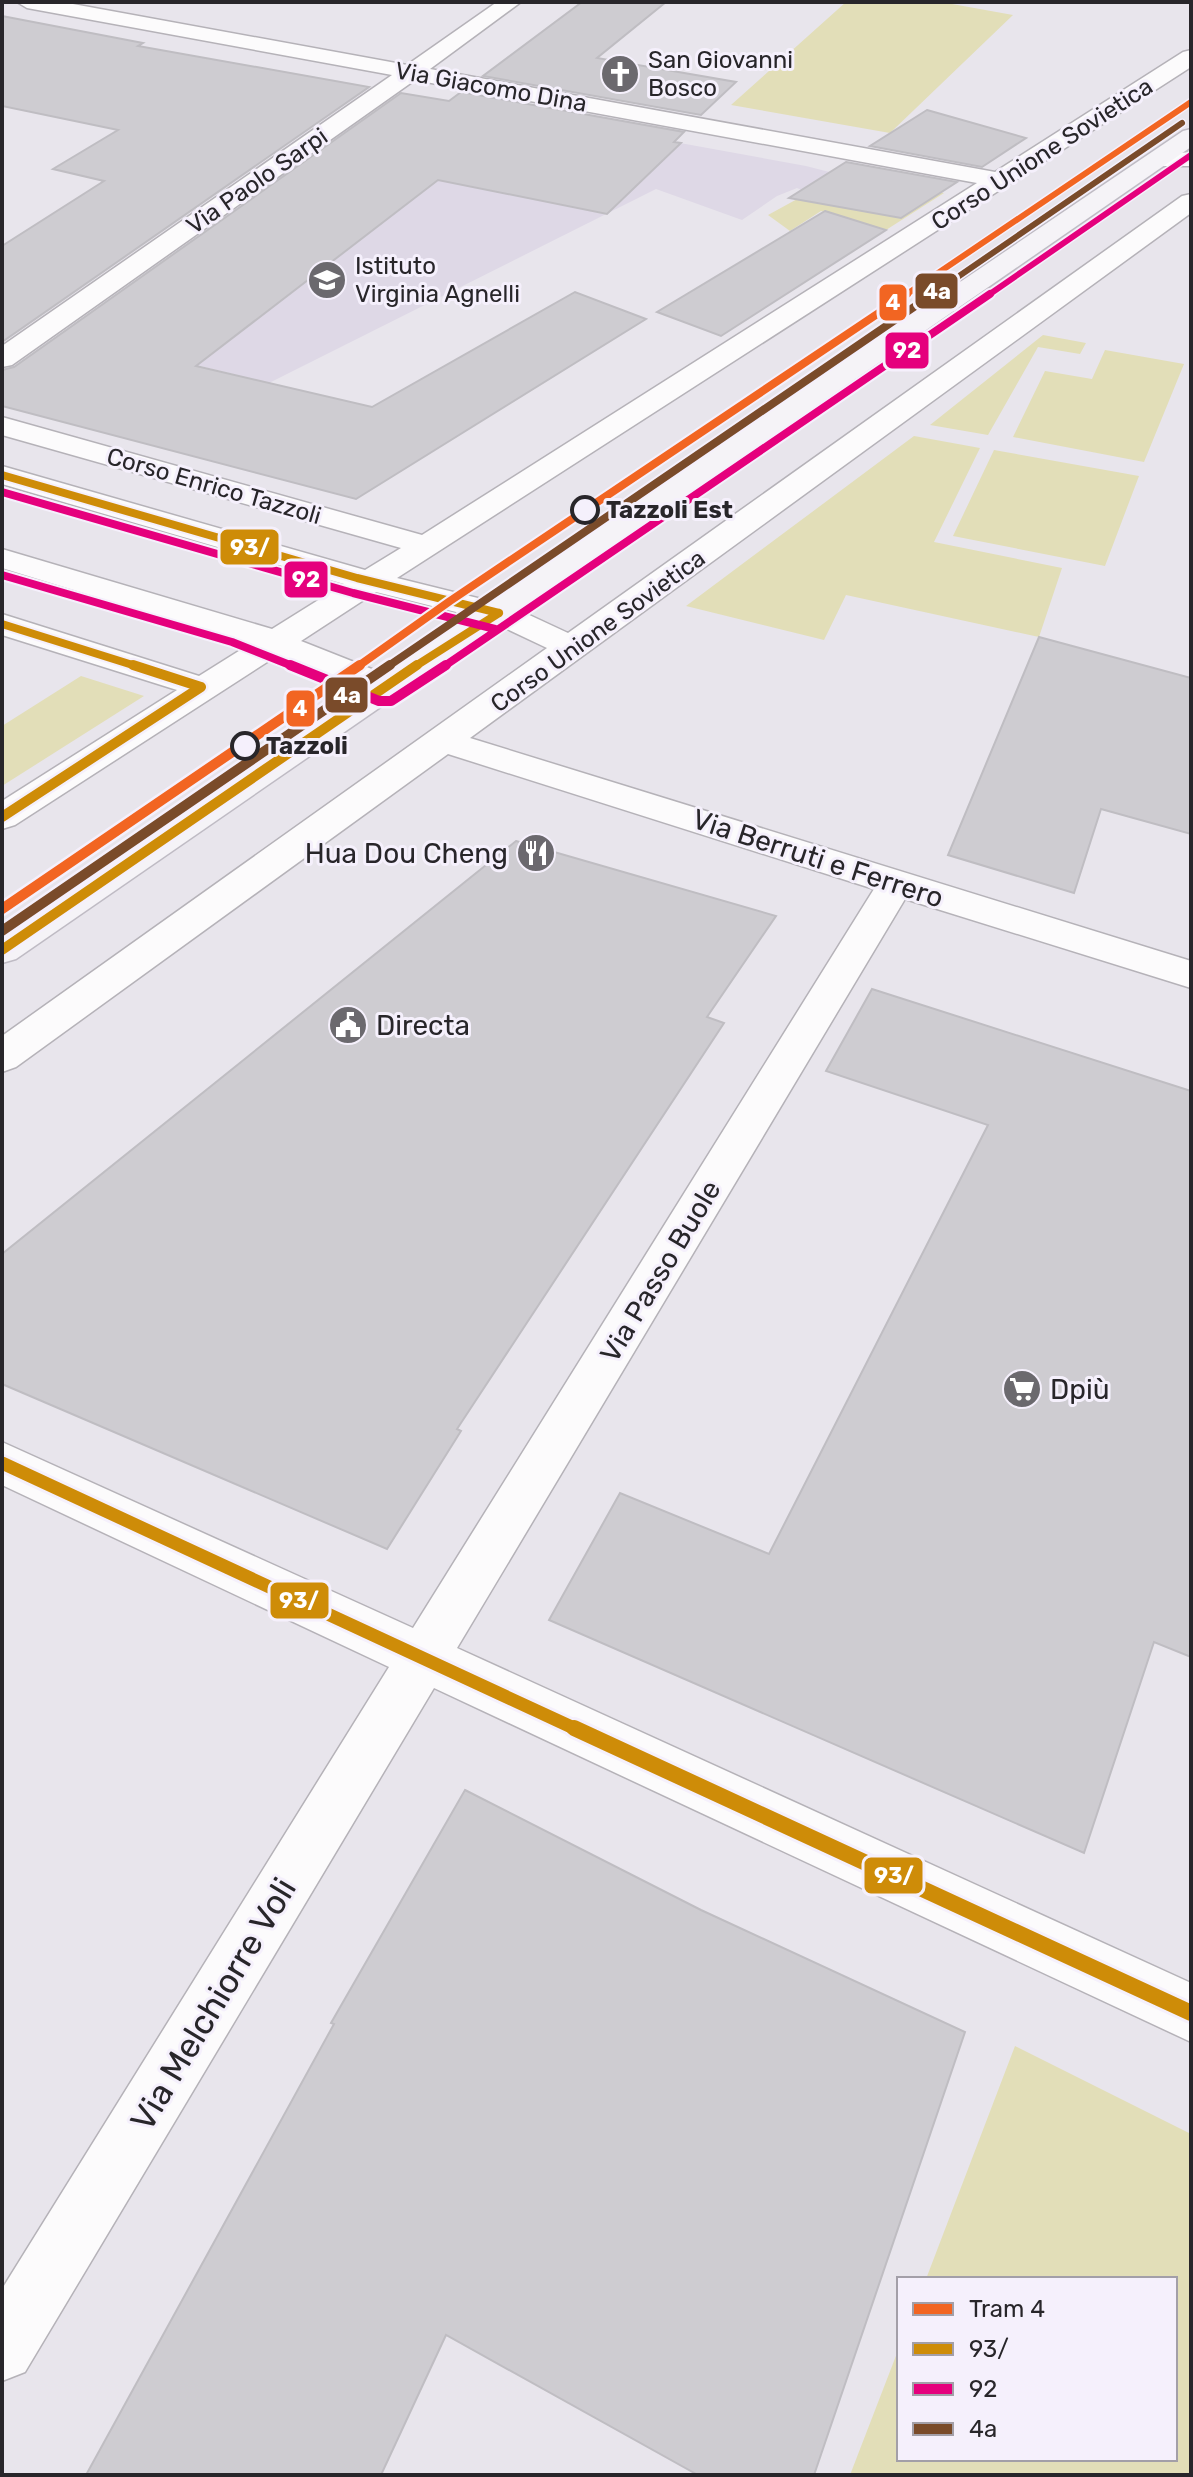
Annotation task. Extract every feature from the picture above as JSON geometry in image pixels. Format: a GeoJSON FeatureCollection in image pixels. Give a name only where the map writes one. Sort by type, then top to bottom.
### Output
{"type":"FeatureCollection","features":[{"type":"Feature","properties":{"kind":"main road"},"geometry":{"type":"LineString","coordinates":[[2,950],[385,686],[499,613],[1191,136]]}},
{"type":"Feature","properties":{"kind":"street","name":"Via Giacomo Dina"},"geometry":{"type":"LineString","coordinates":[[27,2],[1001,180]]}},
{"type":"Feature","properties":{"kind":"street","name":"Via Paolo Sarpi"},"geometry":{"type":"LineString","coordinates":[[2,359],[511,2]]}},
{"type":"Feature","properties":{"kind":"street","name":"Corso Unione Sovietica"},"geometry":{"type":"LineString","coordinates":[[2,817],[1191,57]]}},
{"type":"Feature","properties":{"kind":"street"},"geometry":{"type":"LineString","coordinates":[[1156,161],[1191,159]]}},
{"type":"Feature","properties":{"kind":"street","name":"Corso Unione Sovietica"},"geometry":{"type":"LineString","coordinates":[[2,1057],[574,649],[1191,201]]}},
{"type":"Feature","properties":{"kind":"street","name":"Corso Enrico Tazzoli"},"geometry":{"type":"LineString","coordinates":[[2,426],[425,545]]}},
{"type":"Feature","properties":{"kind":"street","name":"Corso Enrico Tazzoli"},"geometry":{"type":"LineString","coordinates":[[2,475],[368,581],[499,613],[574,649]]}},
{"type":"Feature","properties":{"kind":"street"},"geometry":{"type":"LineString","coordinates":[[2,558],[225,623],[385,686]]}},
{"type":"Feature","properties":{"kind":"street"},"geometry":{"type":"LineString","coordinates":[[2,624],[201,687]]}},
{"type":"Feature","properties":{"kind":"street","name":"Via Berruti e Ferrero"},"geometry":{"type":"LineString","coordinates":[[444,741],[1191,975]]}},
{"type":"Feature","properties":{"kind":"street","name":"Via Passo Buole"},"geometry":{"type":"LineString","coordinates":[[422,1659],[896,883]]}},
{"type":"Feature","properties":{"kind":"street"},"geometry":{"type":"LineString","coordinates":[[2,1463],[1191,2013]]}},
{"type":"Feature","properties":{"kind":"street","name":"Via Melchiorre Voli"},"geometry":{"type":"LineString","coordinates":[[2,2349],[422,1659]]}},
{"type":"Feature","properties":{"kind":"shaded area"},"geometry":{"type":"Polygon","coordinates":[[[846,2],[941,2],[1013,15],[890,133],[731,105],[846,2]]]}},
{"type":"Feature","properties":{"kind":"shaded area","name":"Istituto Virginia Agnelli"},"geometry":{"type":"Polygon","coordinates":[[[433,98],[841,175],[809,193],[797,188],[777,196],[742,220],[656,189],[269,383],[95,340],[433,98]]]}},
{"type":"Feature","properties":{"kind":"shaded area"},"geometry":{"type":"Polygon","coordinates":[[[841,175],[944,193],[886,230],[821,211],[790,231],[768,215],[841,175]]]}},
{"type":"Feature","properties":{"kind":"shaded area"},"geometry":{"type":"Polygon","coordinates":[[[1043,335],[1086,343],[1080,354],[1038,347],[988,435],[930,425],[1043,335]]]}},
{"type":"Feature","properties":{"kind":"shaded area"},"geometry":{"type":"Polygon","coordinates":[[[1105,350],[1184,364],[1144,462],[1013,437],[1045,371],[1092,379],[1105,350]]]}},
{"type":"Feature","properties":{"kind":"shaded area"},"geometry":{"type":"Polygon","coordinates":[[[914,436],[980,448],[934,542],[1062,568],[1039,637],[846,595],[824,640],[686,606],[914,436]]]}},
{"type":"Feature","properties":{"kind":"shaded area"},"geometry":{"type":"Polygon","coordinates":[[[994,450],[1139,476],[1105,566],[953,536],[994,450]]]}},
{"type":"Feature","properties":{"kind":"shaded area"},"geometry":{"type":"Polygon","coordinates":[[[81,676],[144,696],[2,786],[2,726],[81,676]]]}},
{"type":"Feature","properties":{"kind":"shaded area"},"geometry":{"type":"Polygon","coordinates":[[[1015,2046],[1191,2134],[1191,2475],[850,2475],[897,2353],[897,2461],[1177,2461],[1177,2277],[927,2277],[1015,2046]]]}},
{"type":"Feature","properties":{"kind":"building"},"geometry":{"type":"Polygon","coordinates":[[[582,2],[666,2],[597,58],[736,82],[701,115],[483,76],[582,2]]]}},
{"type":"Feature","properties":{"kind":"building"},"geometry":{"type":"Polygon","coordinates":[[[2,16],[143,43],[138,46],[369,87],[2,342],[2,246],[104,181],[53,169],[118,130],[2,106],[2,16]]]}},
{"type":"Feature","properties":{"kind":"building"},"geometry":{"type":"Polygon","coordinates":[[[461,92],[684,132],[674,142],[681,143],[607,214],[438,180],[196,366],[372,407],[575,292],[646,319],[356,499],[2,406],[2,370],[14,367],[401,93],[449,101],[461,92]]]}},
{"type":"Feature","properties":{"kind":"building"},"geometry":{"type":"Polygon","coordinates":[[[927,110],[1026,138],[982,167],[870,146],[927,110]]]}},
{"type":"Feature","properties":{"kind":"building"},"geometry":{"type":"Polygon","coordinates":[[[846,162],[957,182],[901,218],[789,198],[846,162]]]}},
{"type":"Feature","properties":{"kind":"building"},"geometry":{"type":"Polygon","coordinates":[[[825,211],[886,230],[721,336],[657,312],[825,211]]]}},
{"type":"Feature","properties":{"kind":"building"},"geometry":{"type":"Polygon","coordinates":[[[1039,637],[1191,678],[1191,834],[1101,809],[1074,893],[948,855],[1039,637]]]}},
{"type":"Feature","properties":{"kind":"building"},"geometry":{"type":"Polygon","coordinates":[[[516,841],[776,916],[707,1017],[724,1023],[457,1429],[461,1431],[387,1549],[2,1384],[2,1254],[516,841]]]}},
{"type":"Feature","properties":{"kind":"building"},"geometry":{"type":"Polygon","coordinates":[[[872,989],[1191,1091],[1191,1657],[1154,1642],[1084,1853],[549,1620],[620,1493],[769,1554],[988,1125],[826,1071],[872,989]]]}},
{"type":"Feature","properties":{"kind":"building"},"geometry":{"type":"Polygon","coordinates":[[[465,1790],[701,1910],[965,2032],[814,2475],[698,2475],[446,2335],[381,2475],[86,2475],[334,2024],[331,2023],[465,1790]]]}},
{"type":"Feature","properties":{"kind":"tram line","name":"4"},"geometry":{"type":"LineString","coordinates":[[2,909],[284,720],[450,601],[1191,102]]}},
{"type":"Feature","properties":{"kind":"transit line","name":"4a"},"geometry":{"type":"LineString","coordinates":[[2,931],[1182,123]]}},
{"type":"Feature","properties":{"kind":"transit line","name":"92"},"geometry":{"type":"LineString","coordinates":[[2,575],[232,642],[379,701],[391,701],[508,626],[1191,155]]}},
{"type":"Feature","properties":{"kind":"transit line","name":"93/"},"geometry":{"type":"LineString","coordinates":[[2,475],[357,578],[499,613]]}},
{"type":"Feature","properties":{"kind":"transit line","name":"92"},"geometry":{"type":"LineString","coordinates":[[2,492],[353,593],[495,629]]}},
{"type":"Feature","properties":{"kind":"transit line","name":"93/"},"geometry":{"type":"LineString","coordinates":[[2,950],[385,686],[499,613]]}},
{"type":"Feature","properties":{"kind":"transit line","name":"93/"},"geometry":{"type":"LineString","coordinates":[[2,624],[201,687]]}},
{"type":"Feature","properties":{"kind":"transit line","name":"93/"},"geometry":{"type":"LineString","coordinates":[[2,817],[201,687]]}},
{"type":"Feature","properties":{"kind":"transit line","name":"93/"},"geometry":{"type":"LineString","coordinates":[[2,1463],[1191,2013]]}},
{"type":"Feature","properties":{"kind":"place","name":"San Giovanni Bosco"},"geometry":{"type":"Point","coordinates":[620,74]}},
{"type":"Feature","properties":{"kind":"place","name":"Istituto Virginia Agnelli"},"geometry":{"type":"Point","coordinates":[327,280]}},
{"type":"Feature","properties":{"kind":"place","name":"Tazzoli Est"},"geometry":{"type":"Point","coordinates":[585,510]}},
{"type":"Feature","properties":{"kind":"place","name":"Tazzoli"},"geometry":{"type":"Point","coordinates":[245,746]}},
{"type":"Feature","properties":{"kind":"place","name":"Hua Dou Cheng"},"geometry":{"type":"Point","coordinates":[536,853]}},
{"type":"Feature","properties":{"kind":"place","name":"Directa"},"geometry":{"type":"Point","coordinates":[348,1025]}},
{"type":"Feature","properties":{"kind":"place","name":"Dpiù"},"geometry":{"type":"Point","coordinates":[1022,1389]}}]}
